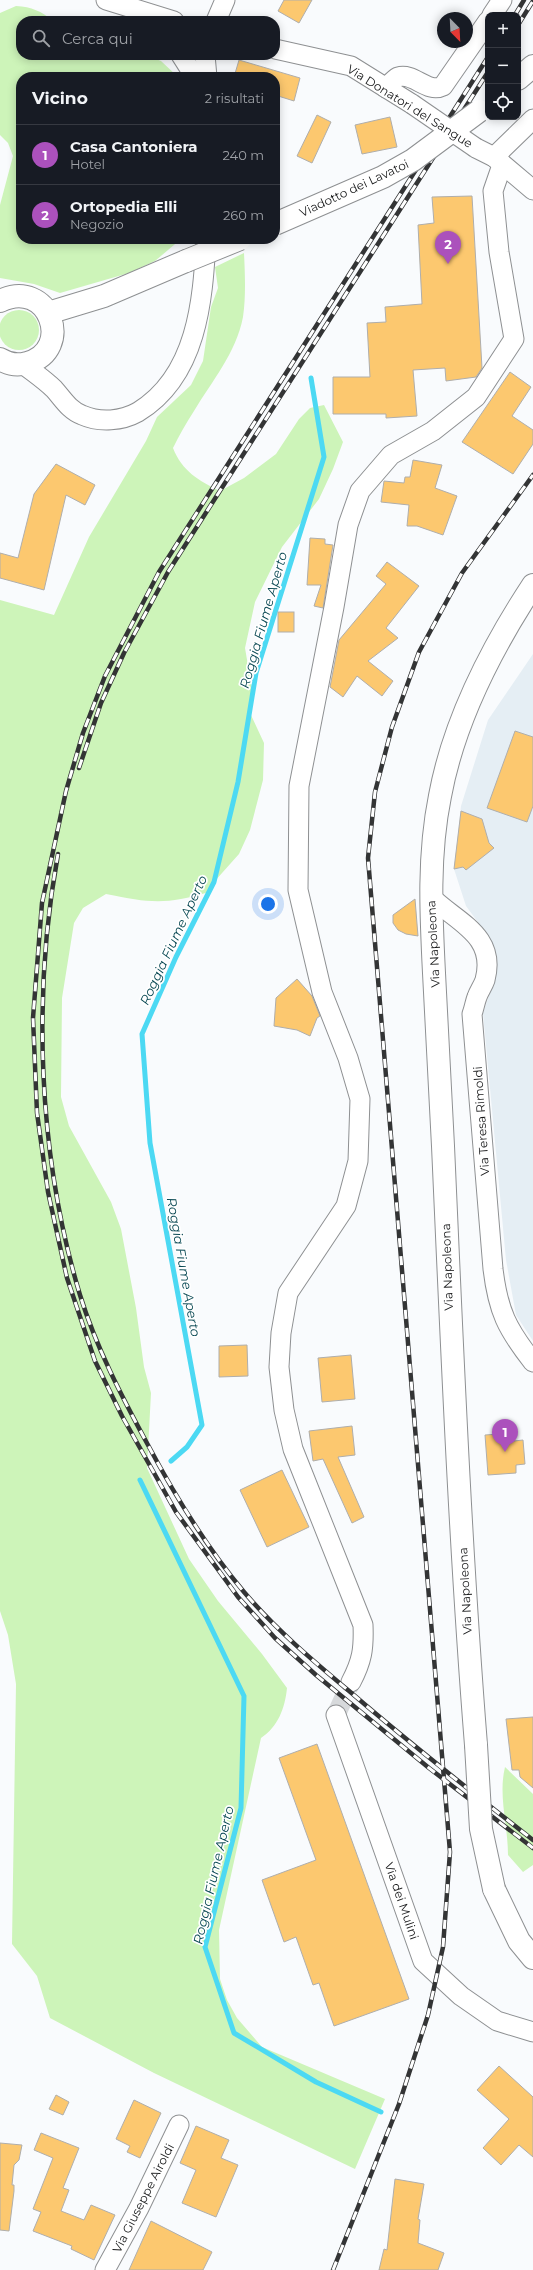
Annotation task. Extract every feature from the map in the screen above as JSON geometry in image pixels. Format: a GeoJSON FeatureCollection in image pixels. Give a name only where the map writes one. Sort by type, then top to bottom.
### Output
{"type":"FeatureCollection","features":[{"type":"Feature","properties":{"kind":"main road"},"geometry":{"type":"LineString","coordinates":[[521,76],[533,66]]}},
{"type":"Feature","properties":{"kind":"main road","name":"Viadotto dei Lavatoi"},"geometry":{"type":"LineString","coordinates":[[280,222],[383,177],[407,163],[485,106]]}},
{"type":"Feature","properties":{"kind":"main road"},"geometry":{"type":"LineString","coordinates":[[8,363],[35,360],[48,333],[104,296],[228,244]]}},
{"type":"Feature","properties":{"kind":"main road"},"geometry":{"type":"LineString","coordinates":[[0,301],[14,296],[32,298],[42,306],[48,333]]}},
{"type":"Feature","properties":{"kind":"main road","name":"Via Napoleona"},"geometry":{"type":"LineString","coordinates":[[533,585],[500,638],[476,687],[451,750],[439,796],[431,868],[449,1313],[466,1623],[481,1829],[494,1889],[519,1941],[533,1958]]}},
{"type":"Feature","properties":{"kind":"street"},"geometry":{"type":"LineString","coordinates":[[106,0],[145,16]]}},
{"type":"Feature","properties":{"kind":"street"},"geometry":{"type":"LineString","coordinates":[[218,16],[225,0]]}},
{"type":"Feature","properties":{"kind":"street"},"geometry":{"type":"LineString","coordinates":[[494,12],[502,0]]}},
{"type":"Feature","properties":{"kind":"street"},"geometry":{"type":"LineString","coordinates":[[386,88],[397,78],[406,77],[431,88],[443,86],[485,25]]}},
{"type":"Feature","properties":{"kind":"street","name":"Via Donatori del Sangue"},"geometry":{"type":"LineString","coordinates":[[280,50],[351,66],[498,161],[533,190]]}},
{"type":"Feature","properties":{"kind":"street"},"geometry":{"type":"LineString","coordinates":[[184,60],[192,72]]}},
{"type":"Feature","properties":{"kind":"street"},"geometry":{"type":"LineString","coordinates":[[205,60],[207,72]]}},
{"type":"Feature","properties":{"kind":"street"},"geometry":{"type":"LineString","coordinates":[[351,1682],[361,1664],[364,1644],[363,1625],[293,1449],[284,1410],[279,1367],[281,1333],[288,1293],[346,1206],[358,1161],[360,1107],[360,1099],[348,1058],[322,992],[298,890],[298,786],[334,607],[348,525],[360,491],[391,454],[433,431],[476,397],[514,339],[499,252],[493,191],[498,161],[533,119]]}},
{"type":"Feature","properties":{"kind":"street"},"geometry":{"type":"LineString","coordinates":[[8,363],[53,389],[66,404],[76,412],[87,417],[103,420],[130,416],[141,410],[158,396],[178,372],[191,341],[203,288],[206,244]]}},
{"type":"Feature","properties":{"kind":"street"},"geometry":{"type":"LineString","coordinates":[[48,333],[53,389]]}},
{"type":"Feature","properties":{"kind":"street","name":"Via Teresa Rimoldi"},"geometry":{"type":"LineString","coordinates":[[431,897],[441,908],[465,922],[482,943],[486,955],[484,981],[477,996],[472,1014],[493,1269],[496,1291],[505,1322],[513,1337],[533,1362]]}},
{"type":"Feature","properties":{"kind":"street","name":"Via dei Mulini"},"geometry":{"type":"LineString","coordinates":[[336,1715],[423,1961],[461,1996],[497,2021],[533,2032]]}},
{"type":"Feature","properties":{"kind":"street","name":"Via Giuseppe Airoldi"},"geometry":{"type":"LineString","coordinates":[[105,2270],[139,2208],[179,2125]]}},
{"type":"Feature","properties":{"kind":"shaded area"},"geometry":{"type":"Polygon","coordinates":[[[533,654],[533,1341],[516,1315],[506,1260],[483,1013],[497,971],[495,954],[491,940],[466,906],[454,869],[461,806],[488,720],[533,654]]]}},
{"type":"Feature","properties":{"kind":"green space"},"geometry":{"type":"Polygon","coordinates":[[[16,6],[36,10],[46,16],[16,16],[16,60],[158,60],[173,72],[16,72],[16,244],[175,244],[155,261],[129,273],[60,293],[34,284],[0,278],[0,205],[13,156],[8,143],[0,135],[0,13],[16,6]]]}},
{"type":"Feature","properties":{"kind":"green space"},"geometry":{"type":"Polygon","coordinates":[[[244,253],[245,301],[240,330],[223,366],[188,420],[173,448],[177,456],[186,469],[198,479],[220,491],[244,478],[276,454],[299,419],[310,408],[324,405],[343,442],[333,469],[319,499],[282,547],[255,602],[245,648],[253,695],[250,713],[264,743],[263,780],[250,830],[239,854],[214,882],[209,892],[169,901],[147,901],[106,894],[83,908],[74,923],[62,998],[61,1097],[69,1126],[111,1202],[121,1229],[136,1308],[144,1367],[151,1393],[147,1468],[189,1559],[218,1601],[262,1654],[287,1688],[280,1716],[267,1734],[261,1738],[219,1930],[220,1979],[227,2000],[237,2018],[262,2047],[385,2099],[355,2169],[154,2073],[50,2018],[37,1976],[12,1944],[16,1684],[8,1635],[0,1611],[0,600],[54,615],[89,537],[146,441],[157,417],[191,385],[203,361],[211,307],[218,288],[215,267],[244,253]]]}},
{"type":"Feature","properties":{"kind":"green space"},"geometry":{"type":"Polygon","coordinates":[[[15,310],[23,310],[30,313],[36,319],[39,330],[36,341],[30,347],[23,350],[15,350],[8,347],[2,341],[-1,334],[-1,326],[2,319],[8,313],[15,310]]]}},
{"type":"Feature","properties":{"kind":"green space"},"geometry":{"type":"Polygon","coordinates":[[[505,1767],[533,1794],[533,1865],[523,1872],[508,1855],[503,1800],[503,1778],[505,1767]]]}},
{"type":"Feature","properties":{"kind":"building"},"geometry":{"type":"Polygon","coordinates":[[[284,0],[312,0],[299,23],[278,11],[284,0]]]}},
{"type":"Feature","properties":{"kind":"building"},"geometry":{"type":"Polygon","coordinates":[[[239,60],[280,72],[235,72],[239,60]]]}},
{"type":"Feature","properties":{"kind":"building"},"geometry":{"type":"Polygon","coordinates":[[[280,72],[300,78],[294,101],[280,97],[280,72]]]}},
{"type":"Feature","properties":{"kind":"building"},"geometry":{"type":"Polygon","coordinates":[[[317,115],[331,122],[312,163],[297,156],[317,115]]]}},
{"type":"Feature","properties":{"kind":"building"},"geometry":{"type":"Polygon","coordinates":[[[390,117],[397,147],[362,154],[355,125],[390,117]]]}},
{"type":"Feature","properties":{"kind":"building"},"geometry":{"type":"Polygon","coordinates":[[[472,196],[482,368],[476,377],[446,381],[445,368],[413,370],[417,416],[386,418],[386,414],[333,414],[333,377],[370,377],[367,323],[386,322],[385,307],[422,304],[418,225],[434,223],[432,197],[472,196]]]}},
{"type":"Feature","properties":{"kind":"building"},"geometry":{"type":"Polygon","coordinates":[[[510,372],[531,387],[512,416],[533,430],[533,444],[513,474],[462,442],[510,372]]]}},
{"type":"Feature","properties":{"kind":"building"},"geometry":{"type":"Polygon","coordinates":[[[413,460],[442,465],[435,488],[457,496],[443,535],[417,526],[407,526],[409,505],[381,502],[384,481],[404,483],[405,477],[410,477],[413,460]]]}},
{"type":"Feature","properties":{"kind":"building"},"geometry":{"type":"Polygon","coordinates":[[[56,464],[95,485],[85,505],[66,495],[44,590],[0,578],[0,553],[18,558],[34,494],[56,464]]]}},
{"type":"Feature","properties":{"kind":"building"},"geometry":{"type":"Polygon","coordinates":[[[310,538],[325,539],[325,544],[333,545],[323,608],[314,606],[321,585],[307,585],[310,538]]]}},
{"type":"Feature","properties":{"kind":"building"},"geometry":{"type":"Polygon","coordinates":[[[387,562],[419,586],[386,628],[398,638],[368,661],[393,681],[382,696],[357,676],[343,697],[330,687],[339,640],[386,584],[376,576],[387,562]]]}},
{"type":"Feature","properties":{"kind":"building"},"geometry":{"type":"Polygon","coordinates":[[[278,612],[294,612],[294,632],[278,632],[278,612]]]}},
{"type":"Feature","properties":{"kind":"building"},"geometry":{"type":"Polygon","coordinates":[[[515,731],[533,737],[533,806],[527,822],[487,808],[515,731]]]}},
{"type":"Feature","properties":{"kind":"building"},"geometry":{"type":"Polygon","coordinates":[[[461,811],[482,819],[489,843],[494,848],[466,870],[463,867],[454,869],[461,811]]]}},
{"type":"Feature","properties":{"kind":"building"},"geometry":{"type":"Polygon","coordinates":[[[415,899],[418,936],[406,934],[398,930],[393,923],[393,915],[415,899]]]}},
{"type":"Feature","properties":{"kind":"building"},"geometry":{"type":"Polygon","coordinates":[[[297,979],[312,996],[320,1016],[317,1018],[310,1036],[297,1030],[274,1026],[276,998],[297,979]]]}},
{"type":"Feature","properties":{"kind":"building"},"geometry":{"type":"Polygon","coordinates":[[[247,1345],[248,1376],[219,1377],[219,1346],[247,1345]]]}},
{"type":"Feature","properties":{"kind":"building"},"geometry":{"type":"Polygon","coordinates":[[[351,1355],[355,1399],[322,1402],[318,1358],[351,1355]]]}},
{"type":"Feature","properties":{"kind":"building"},"geometry":{"type":"Polygon","coordinates":[[[352,1426],[355,1455],[338,1457],[364,1517],[352,1523],[323,1459],[313,1461],[309,1431],[352,1426]]]}},
{"type":"Feature","properties":{"kind":"building"},"geometry":{"type":"Polygon","coordinates":[[[513,1433],[514,1441],[523,1440],[525,1464],[516,1465],[516,1473],[488,1475],[485,1435],[513,1433]]]}},
{"type":"Feature","properties":{"kind":"building"},"geometry":{"type":"Polygon","coordinates":[[[282,1470],[309,1527],[267,1547],[240,1490],[282,1470]]]}},
{"type":"Feature","properties":{"kind":"building"},"geometry":{"type":"Polygon","coordinates":[[[533,1717],[533,1788],[520,1777],[519,1770],[512,1770],[506,1719],[533,1717]]]}},
{"type":"Feature","properties":{"kind":"building"},"geometry":{"type":"Polygon","coordinates":[[[317,1744],[409,1999],[334,2026],[319,1983],[313,1985],[296,1937],[284,1942],[262,1880],[316,1860],[279,1758],[317,1744]]]}},
{"type":"Feature","properties":{"kind":"building"},"geometry":{"type":"Polygon","coordinates":[[[499,2066],[533,2097],[533,2157],[519,2145],[501,2165],[483,2148],[509,2119],[477,2090],[499,2066]]]}},
{"type":"Feature","properties":{"kind":"building"},"geometry":{"type":"Polygon","coordinates":[[[56,2095],[69,2102],[63,2115],[49,2109],[56,2095]]]}},
{"type":"Feature","properties":{"kind":"building"},"geometry":{"type":"Polygon","coordinates":[[[134,2100],[161,2113],[140,2158],[127,2152],[130,2146],[116,2139],[134,2100]]]}},
{"type":"Feature","properties":{"kind":"building"},"geometry":{"type":"Polygon","coordinates":[[[196,2126],[229,2140],[221,2158],[238,2165],[216,2217],[182,2203],[196,2170],[180,2163],[196,2126]]]}},
{"type":"Feature","properties":{"kind":"building"},"geometry":{"type":"Polygon","coordinates":[[[41,2133],[79,2148],[63,2188],[69,2190],[61,2211],[84,2220],[91,2205],[115,2215],[94,2260],[71,2249],[72,2246],[33,2231],[41,2212],[33,2209],[53,2158],[34,2150],[41,2133]]]}},
{"type":"Feature","properties":{"kind":"building"},"geometry":{"type":"Polygon","coordinates":[[[0,2143],[22,2145],[19,2160],[14,2165],[12,2185],[14,2185],[14,2191],[9,2231],[0,2230],[0,2143]]]}},
{"type":"Feature","properties":{"kind":"building"},"geometry":{"type":"Polygon","coordinates":[[[395,2179],[424,2184],[418,2219],[420,2220],[418,2243],[444,2253],[438,2270],[379,2270],[384,2249],[387,2250],[395,2179]]]}},
{"type":"Feature","properties":{"kind":"building"},"geometry":{"type":"Polygon","coordinates":[[[151,2221],[212,2252],[203,2270],[129,2270],[151,2221]]]}},
{"type":"Feature","properties":{"kind":"waterway","name":"Roggia Fiume Aperto"},"geometry":{"type":"LineString","coordinates":[[171,1461],[187,1447],[202,1425],[150,1143],[142,1034],[176,957],[214,882],[238,782],[256,673],[324,457],[311,378]]}},
{"type":"Feature","properties":{"kind":"waterway","name":"Roggia Fiume Aperto"},"geometry":{"type":"LineString","coordinates":[[140,1480],[244,1696],[241,1808],[205,1947],[234,2033],[316,2082],[381,2112]]}},
{"type":"Feature","properties":{"kind":"tunnel"},"geometry":{"type":"LineString","coordinates":[[336,1715],[351,1682]]}},
{"type":"Feature","properties":{"kind":"railway"},"geometry":{"type":"LineString","coordinates":[[517,12],[524,0]]}},
{"type":"Feature","properties":{"kind":"railway"},"geometry":{"type":"LineString","coordinates":[[521,20],[533,1]]}},
{"type":"Feature","properties":{"kind":"railway"},"geometry":{"type":"LineString","coordinates":[[485,62],[159,572],[105,676],[83,733],[66,791],[42,903],[33,1018],[37,1113],[48,1192],[67,1278],[95,1361],[122,1416],[176,1512],[238,1597],[275,1638],[316,1675],[429,1768],[533,1848]]}},
{"type":"Feature","properties":{"kind":"railway"},"geometry":{"type":"LineString","coordinates":[[79,768],[101,703],[124,653],[168,572],[485,77]]}},
{"type":"Feature","properties":{"kind":"railway"},"geometry":{"type":"LineString","coordinates":[[333,2270],[399,2104],[428,2015],[443,1947],[450,1852],[368,858],[375,792],[392,727],[419,652],[462,573],[533,475]]}},
{"type":"Feature","properties":{"kind":"railway"},"geometry":{"type":"LineString","coordinates":[[58,854],[50,908],[42,1019],[48,1132],[55,1187],[66,1242],[86,1314],[110,1372],[180,1502],[217,1558],[244,1592],[270,1620],[326,1672],[443,1769],[533,1840]]}},
{"type":"Feature","properties":{"kind":"place","name":"Ortopedia Elli"},"geometry":{"type":"Point","coordinates":[448,264]}},
{"type":"Feature","properties":{"kind":"place","name":"Casa Cantoniera"},"geometry":{"type":"Point","coordinates":[505,1452]}}]}
